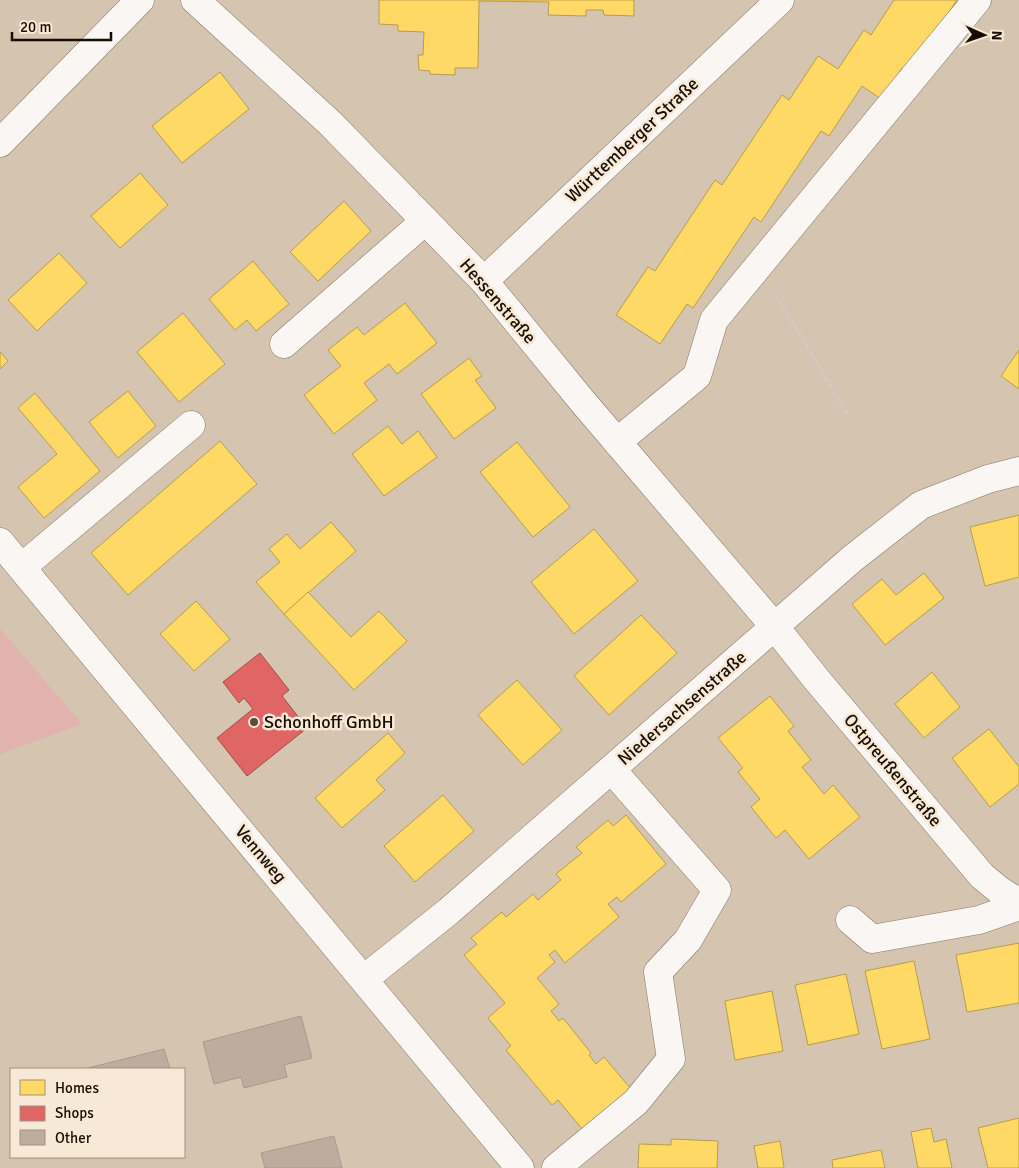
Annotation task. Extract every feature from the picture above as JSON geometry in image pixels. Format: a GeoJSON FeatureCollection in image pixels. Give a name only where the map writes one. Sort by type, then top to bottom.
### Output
{"type":"FeatureCollection","features":[{"type":"Feature","properties":{"kind":"street"},"geometry":{"type":"LineString","coordinates":[[0,143],[140,0]]}},
{"type":"Feature","properties":{"kind":"street","name":"Hessenstraße"},"geometry":{"type":"LineString","coordinates":[[195,0],[330,123],[484,281],[617,442],[775,627]]}},
{"type":"Feature","properties":{"kind":"street","name":"Württemberger Straße"},"geometry":{"type":"LineString","coordinates":[[484,281],[780,0]]}},
{"type":"Feature","properties":{"kind":"street"},"geometry":{"type":"LineString","coordinates":[[617,442],[697,376],[714,320],[977,0]]}},
{"type":"Feature","properties":{"kind":"street"},"geometry":{"type":"LineString","coordinates":[[284,344],[425,220]]}},
{"type":"Feature","properties":{"kind":"street"},"geometry":{"type":"LineString","coordinates":[[22,566],[191,425]]}},
{"type":"Feature","properties":{"kind":"street","name":"Niedersachsenstraße"},"geometry":{"type":"LineString","coordinates":[[364,979],[449,911],[853,558],[921,505],[988,479],[1019,471]]}},
{"type":"Feature","properties":{"kind":"street","name":"Vennweg"},"geometry":{"type":"LineString","coordinates":[[0,542],[22,566],[520,1168]]}},
{"type":"Feature","properties":{"kind":"street","name":"Ostpreußenstraße"},"geometry":{"type":"LineString","coordinates":[[775,627],[816,680],[982,876],[1019,904]]}},
{"type":"Feature","properties":{"kind":"street"},"geometry":{"type":"LineString","coordinates":[[556,1168],[636,1102],[671,1059],[658,972],[688,940],[717,890],[612,770]]}},
{"type":"Feature","properties":{"kind":"street"},"geometry":{"type":"LineString","coordinates":[[850,920],[872,939],[980,920],[1019,904]]}},
{"type":"Feature","properties":{"kind":"path"},"geometry":{"type":"LineString","coordinates":[[758,267],[848,415]]}},
{"type":"Feature","properties":{"kind":"shaded area"},"geometry":{"type":"Polygon","coordinates":[[[0,629],[82,724],[0,754],[0,629]]]}},
{"type":"Feature","properties":{"kind":"building: Homes"},"geometry":{"type":"Polygon","coordinates":[[[379,0],[634,0],[634,16],[604,15],[603,10],[586,10],[586,16],[548,15],[549,2],[479,1],[478,68],[455,68],[455,75],[430,74],[430,71],[419,70],[418,55],[423,55],[424,32],[398,31],[398,25],[379,24],[379,0]]]}},
{"type":"Feature","properties":{"kind":"building: Homes"},"geometry":{"type":"Polygon","coordinates":[[[894,0],[957,0],[909,72],[902,68],[881,99],[862,86],[829,136],[821,131],[761,222],[754,217],[693,308],[687,304],[660,344],[616,315],[648,267],[655,271],[715,180],[722,185],[782,95],[789,100],[818,56],[838,69],[864,30],[871,35],[894,0]]]}},
{"type":"Feature","properties":{"kind":"building: Homes"},"geometry":{"type":"Polygon","coordinates":[[[220,72],[249,109],[182,163],[152,126],[220,72]]]}},
{"type":"Feature","properties":{"kind":"building: Homes"},"geometry":{"type":"Polygon","coordinates":[[[140,173],[168,205],[120,248],[91,216],[140,173]]]}},
{"type":"Feature","properties":{"kind":"building: Homes"},"geometry":{"type":"Polygon","coordinates":[[[344,201],[371,231],[318,281],[290,252],[344,201]]]}},
{"type":"Feature","properties":{"kind":"building: Homes"},"geometry":{"type":"Polygon","coordinates":[[[59,253],[87,283],[37,331],[8,300],[59,253]]]}},
{"type":"Feature","properties":{"kind":"building: Homes"},"geometry":{"type":"Polygon","coordinates":[[[253,261],[289,304],[256,331],[247,320],[235,330],[209,299],[253,261]]]}},
{"type":"Feature","properties":{"kind":"building: Homes"},"geometry":{"type":"Polygon","coordinates":[[[405,303],[437,343],[397,374],[389,364],[364,383],[377,400],[334,434],[304,395],[341,366],[328,350],[357,327],[364,335],[405,303]]]}},
{"type":"Feature","properties":{"kind":"building: Homes"},"geometry":{"type":"Polygon","coordinates":[[[183,313],[225,364],[179,402],[137,352],[183,313]]]}},
{"type":"Feature","properties":{"kind":"building: Homes"},"geometry":{"type":"Polygon","coordinates":[[[1019,350],[1019,389],[1001,376],[1019,350]]]}},
{"type":"Feature","properties":{"kind":"building: Homes"},"geometry":{"type":"Polygon","coordinates":[[[0,352],[8,361],[0,369],[0,352]]]}},
{"type":"Feature","properties":{"kind":"building: Homes"},"geometry":{"type":"Polygon","coordinates":[[[469,358],[482,376],[475,380],[496,408],[454,439],[421,394],[469,358]]]}},
{"type":"Feature","properties":{"kind":"building: Homes"},"geometry":{"type":"Polygon","coordinates":[[[128,391],[156,426],[118,458],[89,422],[128,391]]]}},
{"type":"Feature","properties":{"kind":"building: Homes"},"geometry":{"type":"Polygon","coordinates":[[[35,393],[100,471],[44,518],[18,487],[57,454],[18,408],[35,393]]]}},
{"type":"Feature","properties":{"kind":"building: Homes"},"geometry":{"type":"Polygon","coordinates":[[[388,426],[402,444],[418,431],[437,457],[384,496],[352,454],[388,426]]]}},
{"type":"Feature","properties":{"kind":"building: Homes"},"geometry":{"type":"Polygon","coordinates":[[[220,441],[257,484],[128,595],[91,553],[220,441]]]}},
{"type":"Feature","properties":{"kind":"building: Homes"},"geometry":{"type":"Polygon","coordinates":[[[517,442],[570,507],[533,537],[480,472],[517,442]]]}},
{"type":"Feature","properties":{"kind":"building: Homes"},"geometry":{"type":"Polygon","coordinates":[[[1019,515],[1019,577],[985,586],[970,527],[1019,515]]]}},
{"type":"Feature","properties":{"kind":"building: Homes"},"geometry":{"type":"Polygon","coordinates":[[[331,522],[356,551],[284,614],[256,582],[280,562],[269,549],[287,534],[300,549],[331,522]]]}},
{"type":"Feature","properties":{"kind":"building: Homes"},"geometry":{"type":"Polygon","coordinates":[[[594,529],[638,581],[574,634],[531,582],[594,529]]]}},
{"type":"Feature","properties":{"kind":"building: Homes"},"geometry":{"type":"Polygon","coordinates":[[[924,573],[944,598],[885,645],[852,604],[882,579],[896,595],[924,573]]]}},
{"type":"Feature","properties":{"kind":"building: Homes"},"geometry":{"type":"Polygon","coordinates":[[[308,592],[351,637],[379,611],[407,641],[354,690],[284,614],[308,592]]]}},
{"type":"Feature","properties":{"kind":"building: Homes"},"geometry":{"type":"Polygon","coordinates":[[[196,601],[230,639],[194,671],[160,634],[196,601]]]}},
{"type":"Feature","properties":{"kind":"building: Homes"},"geometry":{"type":"Polygon","coordinates":[[[641,615],[677,653],[609,715],[574,676],[641,615]]]}},
{"type":"Feature","properties":{"kind":"building: Homes"},"geometry":{"type":"Polygon","coordinates":[[[932,672],[960,707],[924,738],[895,704],[932,672]]]}},
{"type":"Feature","properties":{"kind":"building: Homes"},"geometry":{"type":"Polygon","coordinates":[[[517,680],[562,730],[523,765],[478,715],[517,680]]]}},
{"type":"Feature","properties":{"kind":"building: Homes"},"geometry":{"type":"Polygon","coordinates":[[[770,696],[794,726],[788,731],[811,760],[802,767],[824,794],[833,785],[860,817],[809,859],[785,830],[776,838],[751,807],[760,799],[738,772],[743,768],[718,738],[770,696]]]}},
{"type":"Feature","properties":{"kind":"building: Homes"},"geometry":{"type":"Polygon","coordinates":[[[989,729],[1019,767],[1019,784],[990,807],[952,758],[989,729]]]}},
{"type":"Feature","properties":{"kind":"building: Homes"},"geometry":{"type":"Polygon","coordinates":[[[388,733],[405,753],[376,780],[385,790],[342,828],[315,798],[388,733]]]}},
{"type":"Feature","properties":{"kind":"building: Homes"},"geometry":{"type":"Polygon","coordinates":[[[443,795],[474,831],[415,882],[384,846],[443,795]]]}},
{"type":"Feature","properties":{"kind":"building: Homes"},"geometry":{"type":"Polygon","coordinates":[[[626,815],[666,864],[621,902],[617,897],[608,904],[619,917],[565,963],[555,950],[549,955],[555,962],[537,978],[559,1004],[551,1011],[559,1021],[563,1018],[591,1053],[589,1055],[596,1064],[604,1057],[631,1089],[583,1130],[558,1100],[552,1105],[506,1050],[511,1046],[488,1018],[505,1003],[464,955],[477,944],[471,938],[502,912],[506,917],[533,894],[538,900],[561,880],[556,874],[582,853],[576,847],[608,820],[613,826],[626,815]]]}},
{"type":"Feature","properties":{"kind":"building: Homes"},"geometry":{"type":"Polygon","coordinates":[[[1019,943],[1019,1003],[967,1012],[956,955],[1019,943]]]}},
{"type":"Feature","properties":{"kind":"building: Homes"},"geometry":{"type":"Polygon","coordinates":[[[914,961],[930,1039],[882,1049],[865,971],[914,961]]]}},
{"type":"Feature","properties":{"kind":"building: Homes"},"geometry":{"type":"Polygon","coordinates":[[[846,974],[859,1034],[808,1045],[795,985],[846,974]]]}},
{"type":"Feature","properties":{"kind":"building: Homes"},"geometry":{"type":"Polygon","coordinates":[[[772,991],[783,1051],[735,1060],[725,1001],[772,991]]]}},
{"type":"Feature","properties":{"kind":"building: Homes"},"geometry":{"type":"Polygon","coordinates":[[[1019,1118],[1019,1168],[988,1168],[978,1128],[1019,1118]]]}},
{"type":"Feature","properties":{"kind":"building: Homes"},"geometry":{"type":"Polygon","coordinates":[[[931,1128],[934,1142],[946,1139],[952,1168],[918,1168],[911,1132],[931,1128]]]}},
{"type":"Feature","properties":{"kind":"building: Homes"},"geometry":{"type":"Polygon","coordinates":[[[671,1139],[718,1141],[717,1168],[638,1168],[639,1144],[671,1145],[671,1139]]]}},
{"type":"Feature","properties":{"kind":"building: Homes"},"geometry":{"type":"Polygon","coordinates":[[[780,1141],[784,1168],[758,1168],[754,1146],[780,1141]]]}},
{"type":"Feature","properties":{"kind":"building: Homes"},"geometry":{"type":"Polygon","coordinates":[[[881,1150],[885,1168],[833,1168],[832,1160],[881,1150]]]}},
{"type":"Feature","properties":{"kind":"building: Shops"},"geometry":{"type":"Polygon","coordinates":[[[260,653],[289,690],[282,696],[307,728],[247,776],[217,738],[253,709],[244,698],[239,703],[223,682],[260,653]]]}},
{"type":"Feature","properties":{"kind":"building: Other"},"geometry":{"type":"Polygon","coordinates":[[[301,1016],[312,1058],[284,1065],[287,1077],[244,1088],[241,1077],[214,1084],[203,1042],[301,1016]]]}},
{"type":"Feature","properties":{"kind":"building: Other"},"geometry":{"type":"Polygon","coordinates":[[[164,1049],[170,1068],[88,1068],[164,1049]]]}},
{"type":"Feature","properties":{"kind":"building: Other"},"geometry":{"type":"Polygon","coordinates":[[[334,1136],[342,1168],[265,1168],[261,1153],[334,1136]]]}},
{"type":"Feature","properties":{"kind":"place","name":"Schonhoff GmbH"},"geometry":{"type":"Point","coordinates":[254,722]}}]}
